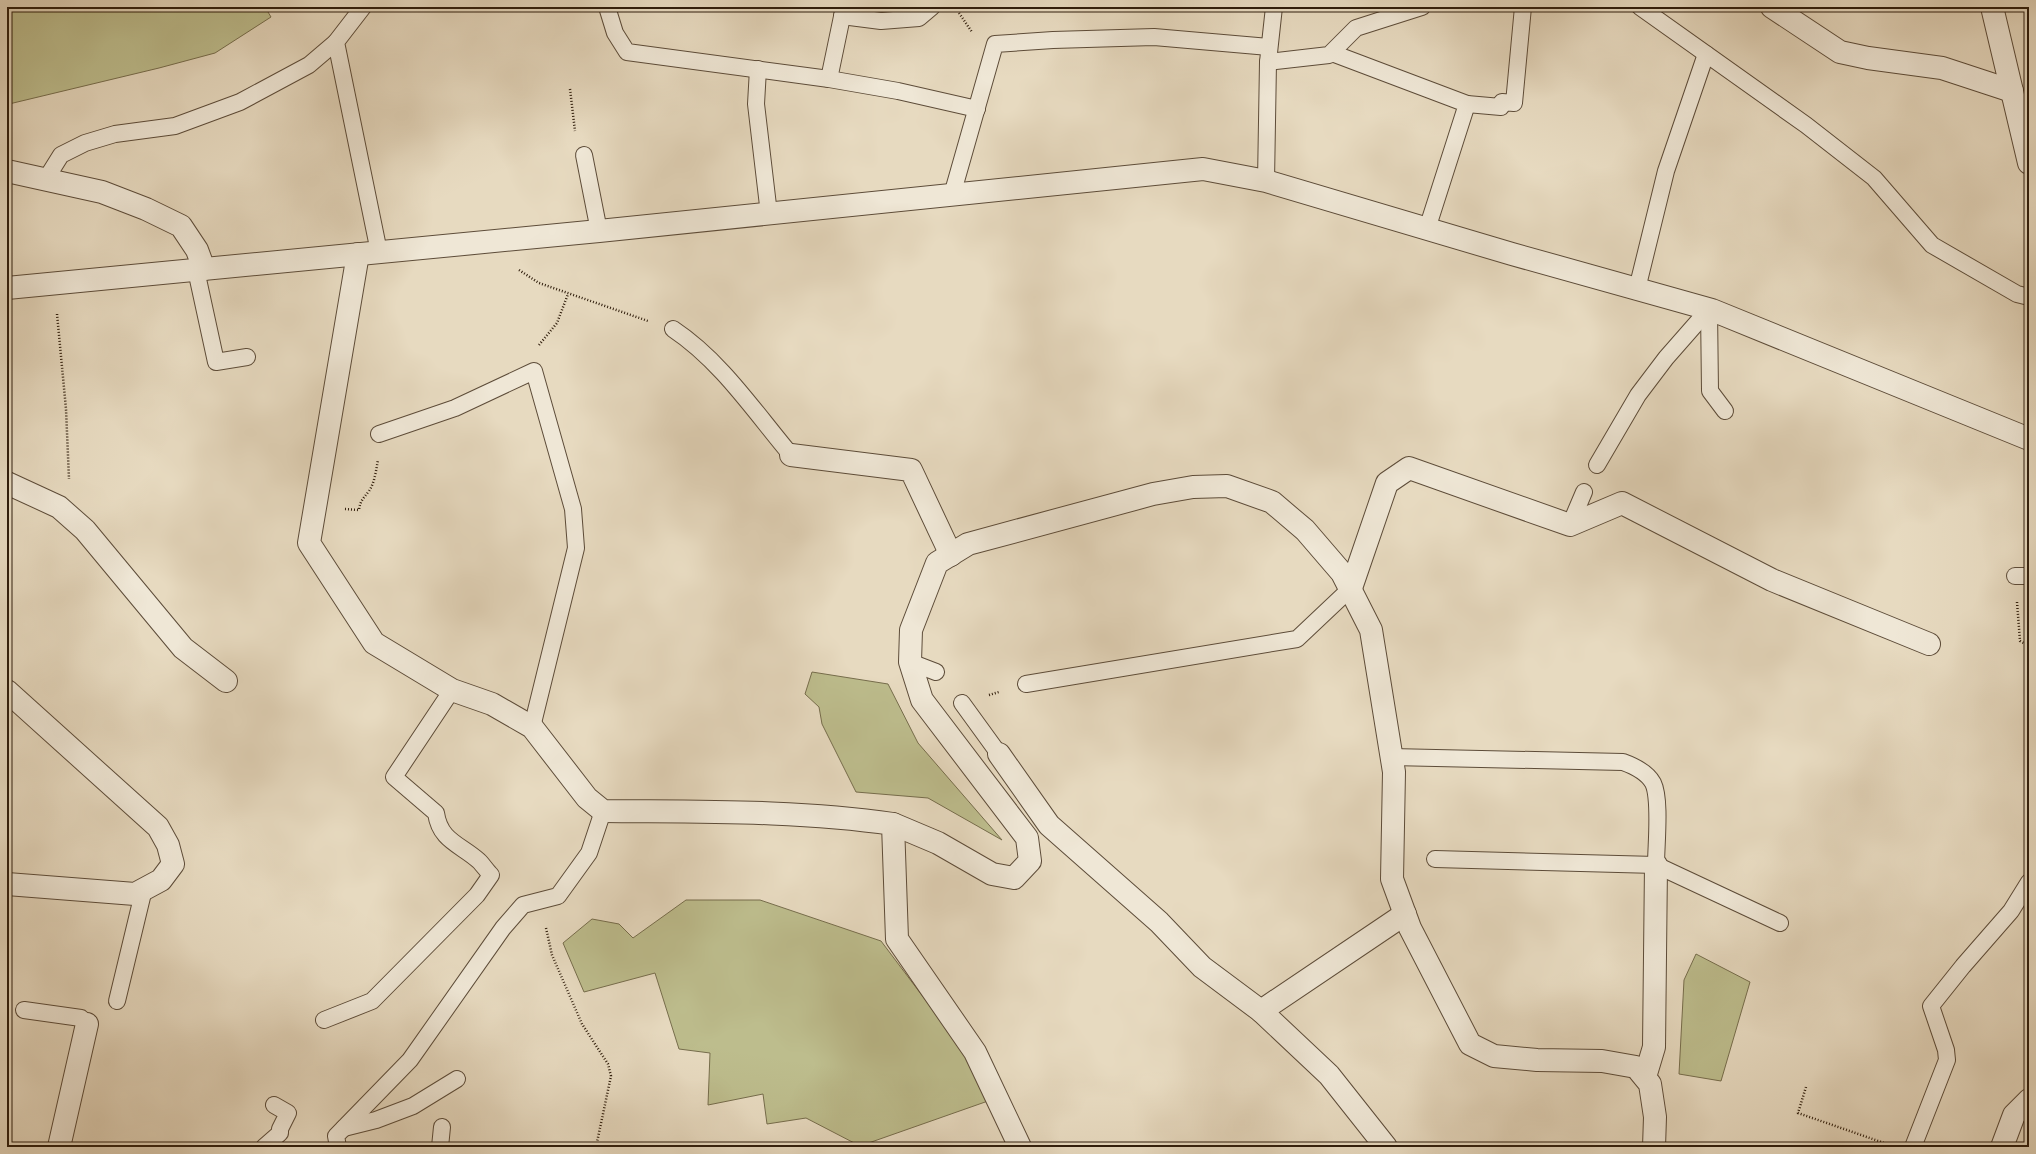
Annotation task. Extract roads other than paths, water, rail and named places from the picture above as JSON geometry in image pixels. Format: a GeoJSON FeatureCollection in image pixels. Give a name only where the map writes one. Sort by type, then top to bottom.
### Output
{"type":"FeatureCollection","features":[{"type":"Feature","properties":{"kind":"street"},"geometry":{"type":"LineString","coordinates":[[1772,7],[1840,52],[1868,58],[1942,68],[2012,91]]}},
{"type":"Feature","properties":{"kind":"street"},"geometry":{"type":"LineString","coordinates":[[1992,7],[2029,163]]}},
{"type":"Feature","properties":{"kind":"street"},"geometry":{"type":"LineString","coordinates":[[7,288],[599,231],[1203,169],[1266,182],[1709,309],[2029,439]]}},
{"type":"Feature","properties":{"kind":"street"},"geometry":{"type":"LineString","coordinates":[[7,171],[102,192],[146,209],[181,226],[197,250],[200,270]]}},
{"type":"Feature","properties":{"kind":"street"},"geometry":{"type":"LineString","coordinates":[[369,253],[309,543],[374,643],[452,690],[492,704],[532,727],[587,798],[603,812],[753,813],[854,818],[893,824],[938,843],[992,874],[1014,878],[1030,861],[1027,838],[922,700],[910,662],[911,630],[937,563],[968,544],[1153,494],[1194,486],[1227,486],[1272,502],[1304,530],[1342,573],[1351,588],[1371,630],[1394,772],[1392,879],[1410,928],[1470,1044],[1494,1056],[1537,1060],[1602,1060],[1636,1066],[1650,1084],[1655,1117],[1654,1147]]}},
{"type":"Feature","properties":{"kind":"street"},"geometry":{"type":"LineString","coordinates":[[791,455],[911,470],[951,555]]}},
{"type":"Feature","properties":{"kind":"street"},"geometry":{"type":"LineString","coordinates":[[1351,588],[1387,483],[1409,468],[1570,525],[1622,503],[1772,580],[1929,644]]}},
{"type":"Feature","properties":{"kind":"street"},"geometry":{"type":"LineString","coordinates":[[7,483],[59,507],[71,517],[85,530],[183,648],[226,681]]}},
{"type":"Feature","properties":{"kind":"street"},"geometry":{"type":"LineString","coordinates":[[7,691],[158,827],[168,845],[173,864],[161,880],[135,894],[7,884]]}},
{"type":"Feature","properties":{"kind":"street"},"geometry":{"type":"LineString","coordinates":[[998,754],[1049,824],[1159,922],[1202,967],[1261,1011],[1329,1075],[1386,1147]]}},
{"type":"Feature","properties":{"kind":"street"},"geometry":{"type":"LineString","coordinates":[[893,824],[897,939],[975,1052],[1020,1147]]}},
{"type":"Feature","properties":{"kind":"street"},"geometry":{"type":"LineString","coordinates":[[1645,1077],[1654,1047],[1656,865]]}},
{"type":"Feature","properties":{"kind":"street"},"geometry":{"type":"LineString","coordinates":[[1261,1011],[1405,914]]}},
{"type":"Feature","properties":{"kind":"street"},"geometry":{"type":"LineString","coordinates":[[59,1147],[87,1024]]}},
{"type":"Feature","properties":{"kind":"street"},"geometry":{"type":"LineString","coordinates":[[2002,1147],[2014,1115],[2029,1100]]}},
{"type":"Feature","properties":{"kind":"lane"},"geometry":{"type":"LineString","coordinates":[[46,179],[61,154],[85,143],[115,134],[175,126],[240,102],[308,65],[336,42],[363,7]]}},
{"type":"Feature","properties":{"kind":"lane"},"geometry":{"type":"LineString","coordinates":[[607,7],[615,33],[627,52],[830,78],[898,91],[977,109]]}},
{"type":"Feature","properties":{"kind":"lane"},"geometry":{"type":"LineString","coordinates":[[830,78],[843,12],[881,21],[919,18],[932,7]]}},
{"type":"Feature","properties":{"kind":"lane"},"geometry":{"type":"LineString","coordinates":[[1266,182],[1268,54],[1274,7]]}},
{"type":"Feature","properties":{"kind":"lane"},"geometry":{"type":"LineString","coordinates":[[952,194],[995,44],[1053,40],[1154,37],[1268,54],[1329,55],[1356,28],[1393,11],[1422,7]]}},
{"type":"Feature","properties":{"kind":"lane"},"geometry":{"type":"LineString","coordinates":[[1332,53],[1467,104],[1501,107],[1502,102],[1514,103],[1523,7]]}},
{"type":"Feature","properties":{"kind":"lane"},"geometry":{"type":"LineString","coordinates":[[1640,7],[1806,124],[1874,178],[1932,245],[2017,294],[2029,297]]}},
{"type":"Feature","properties":{"kind":"lane"},"geometry":{"type":"LineString","coordinates":[[336,42],[369,253]]}},
{"type":"Feature","properties":{"kind":"lane"},"geometry":{"type":"LineString","coordinates":[[1637,289],[1666,171],[1706,54]]}},
{"type":"Feature","properties":{"kind":"lane"},"geometry":{"type":"LineString","coordinates":[[758,69],[756,104],[769,214]]}},
{"type":"Feature","properties":{"kind":"lane"},"geometry":{"type":"LineString","coordinates":[[1427,229],[1467,104]]}},
{"type":"Feature","properties":{"kind":"lane"},"geometry":{"type":"LineString","coordinates":[[584,155],[599,231]]}},
{"type":"Feature","properties":{"kind":"lane"},"geometry":{"type":"LineString","coordinates":[[200,270],[216,362],[247,357]]}},
{"type":"Feature","properties":{"kind":"lane"},"geometry":{"type":"LineString","coordinates":[[1709,309],[1710,391],[1725,411]]}},
{"type":"Feature","properties":{"kind":"lane"},"geometry":{"type":"LineString","coordinates":[[1597,465],[1638,394],[1666,358],[1709,309]]}},
{"type":"Feature","properties":{"kind":"lane"},"geometry":{"type":"LineString","coordinates":[[673,330],[692,342],[712,360],[791,455]]}},
{"type":"Feature","properties":{"kind":"lane"},"geometry":{"type":"LineString","coordinates":[[379,434],[455,408],[534,371],[573,510],[576,548],[532,727]]}},
{"type":"Feature","properties":{"kind":"lane"},"geometry":{"type":"LineString","coordinates":[[1570,525],[1584,492]]}},
{"type":"Feature","properties":{"kind":"lane"},"geometry":{"type":"LineString","coordinates":[[1026,684],[1297,639],[1351,588]]}},
{"type":"Feature","properties":{"kind":"lane"},"geometry":{"type":"LineString","coordinates":[[910,662],[936,672]]}},
{"type":"Feature","properties":{"kind":"lane"},"geometry":{"type":"LineString","coordinates":[[324,1020],[372,1001],[477,895],[491,875],[480,861],[444,835],[438,824],[436,813],[394,777],[452,690]]}},
{"type":"Feature","properties":{"kind":"lane"},"geometry":{"type":"LineString","coordinates":[[962,703],[998,754]]}},
{"type":"Feature","properties":{"kind":"lane"},"geometry":{"type":"LineString","coordinates":[[1391,757],[1623,762],[1640,769],[1652,782],[1657,795],[1656,865]]}},
{"type":"Feature","properties":{"kind":"lane"},"geometry":{"type":"LineString","coordinates":[[338,1147],[336,1136],[410,1060],[503,928],[523,905],[558,896],[589,853],[603,812]]}},
{"type":"Feature","properties":{"kind":"lane"},"geometry":{"type":"LineString","coordinates":[[1434,859],[1656,865],[1780,923]]}},
{"type":"Feature","properties":{"kind":"lane"},"geometry":{"type":"LineString","coordinates":[[1913,1147],[1947,1060],[1946,1050],[1931,1006],[2011,910],[2029,882]]}},
{"type":"Feature","properties":{"kind":"lane"},"geometry":{"type":"LineString","coordinates":[[117,1001],[144,889]]}},
{"type":"Feature","properties":{"kind":"lane"},"geometry":{"type":"LineString","coordinates":[[24,1010],[82,1018],[87,1024]]}},
{"type":"Feature","properties":{"kind":"lane"},"geometry":{"type":"LineString","coordinates":[[344,1128],[376,1120],[412,1106],[457,1079]]}},
{"type":"Feature","properties":{"kind":"lane"},"geometry":{"type":"LineString","coordinates":[[264,1147],[280,1133],[280,1128],[288,1113],[274,1105]]}},
{"type":"Feature","properties":{"kind":"lane"},"geometry":{"type":"LineString","coordinates":[[440,1147],[442,1127]]}}]}
